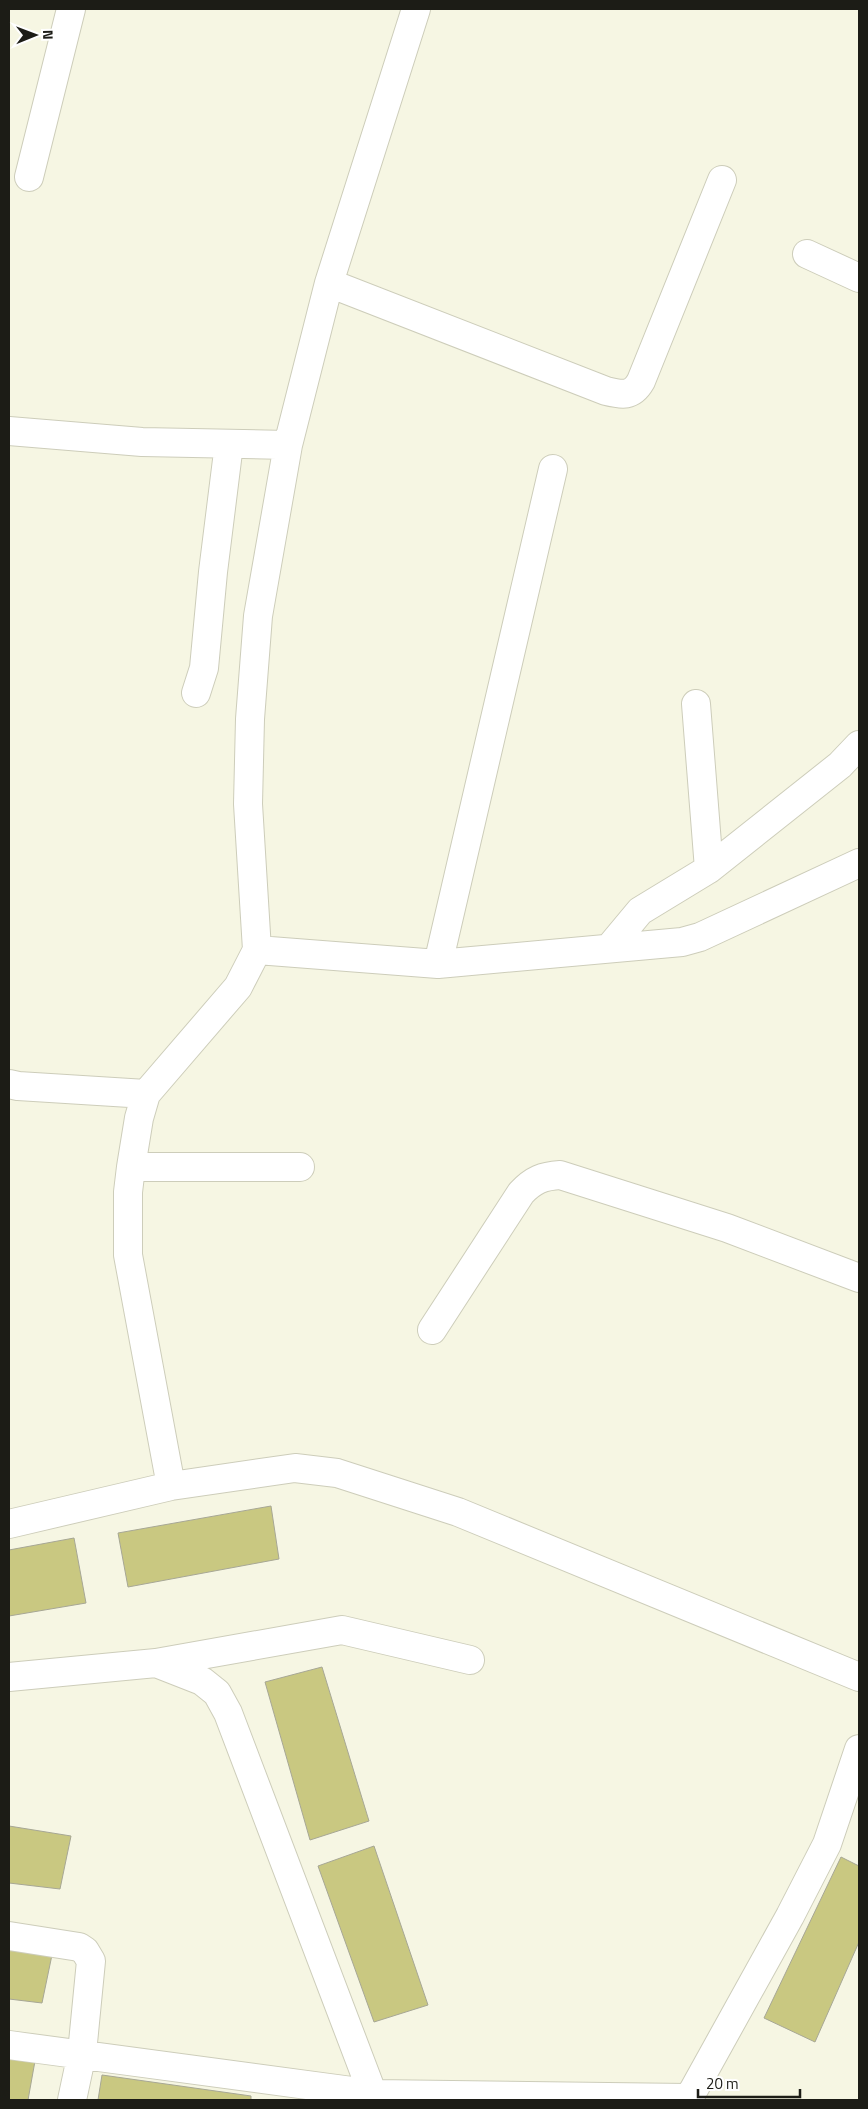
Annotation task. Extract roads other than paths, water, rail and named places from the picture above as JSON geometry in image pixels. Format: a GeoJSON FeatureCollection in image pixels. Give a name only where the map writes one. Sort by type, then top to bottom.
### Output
{"type":"FeatureCollection","features":[{"type":"Feature","properties":{"kind":"street"},"geometry":{"type":"LineString","coordinates":[[29,177],[71,9]]}},
{"type":"Feature","properties":{"kind":"street"},"geometry":{"type":"LineString","coordinates":[[171,1486],[128,1255],[128,1192],[139,1118],[146,1094],[238,987],[257,950],[248,804],[250,719],[258,616],[288,445],[329,283],[416,9]]}},
{"type":"Feature","properties":{"kind":"street"},"geometry":{"type":"LineString","coordinates":[[329,283],[606,391],[629,394],[636,389],[641,381],[722,180]]}},
{"type":"Feature","properties":{"kind":"street"},"geometry":{"type":"LineString","coordinates":[[807,254],[859,278]]}},
{"type":"Feature","properties":{"kind":"street"},"geometry":{"type":"LineString","coordinates":[[9,432],[142,442],[288,445]]}},
{"type":"Feature","properties":{"kind":"street"},"geometry":{"type":"LineString","coordinates":[[196,693],[204,668],[213,572],[229,444]]}},
{"type":"Feature","properties":{"kind":"street"},"geometry":{"type":"LineString","coordinates":[[438,964],[553,469]]}},
{"type":"Feature","properties":{"kind":"street"},"geometry":{"type":"LineString","coordinates":[[696,704],[709,869]]}},
{"type":"Feature","properties":{"kind":"street"},"geometry":{"type":"LineString","coordinates":[[610,947],[640,911],[709,869],[840,765],[859,745]]}},
{"type":"Feature","properties":{"kind":"street"},"geometry":{"type":"LineString","coordinates":[[257,950],[438,964],[682,942],[700,937],[859,864]]}},
{"type":"Feature","properties":{"kind":"street"},"geometry":{"type":"LineString","coordinates":[[9,1084],[146,1094]]}},
{"type":"Feature","properties":{"kind":"street"},"geometry":{"type":"LineString","coordinates":[[131,1167],[300,1167]]}},
{"type":"Feature","properties":{"kind":"street"},"geometry":{"type":"LineString","coordinates":[[432,1330],[522,1193],[530,1184],[543,1176],[560,1174],[727,1228],[859,1278]]}},
{"type":"Feature","properties":{"kind":"street"},"geometry":{"type":"LineString","coordinates":[[9,1524],[171,1486],[295,1468],[336,1473],[458,1512],[859,1677]]}},
{"type":"Feature","properties":{"kind":"street"},"geometry":{"type":"LineString","coordinates":[[9,1677],[156,1662],[342,1630],[470,1660]]}},
{"type":"Feature","properties":{"kind":"street"},"geometry":{"type":"LineString","coordinates":[[156,1662],[202,1681],[217,1693],[228,1713],[375,2097]]}},
{"type":"Feature","properties":{"kind":"street"},"geometry":{"type":"LineString","coordinates":[[9,2045],[82,2053],[375,2097],[688,2099],[790,1916],[827,1844],[859,1749]]}},
{"type":"Feature","properties":{"kind":"street"},"geometry":{"type":"LineString","coordinates":[[9,1936],[79,1947],[85,1951],[91,1961],[82,2053],[72,2100]]}}]}
